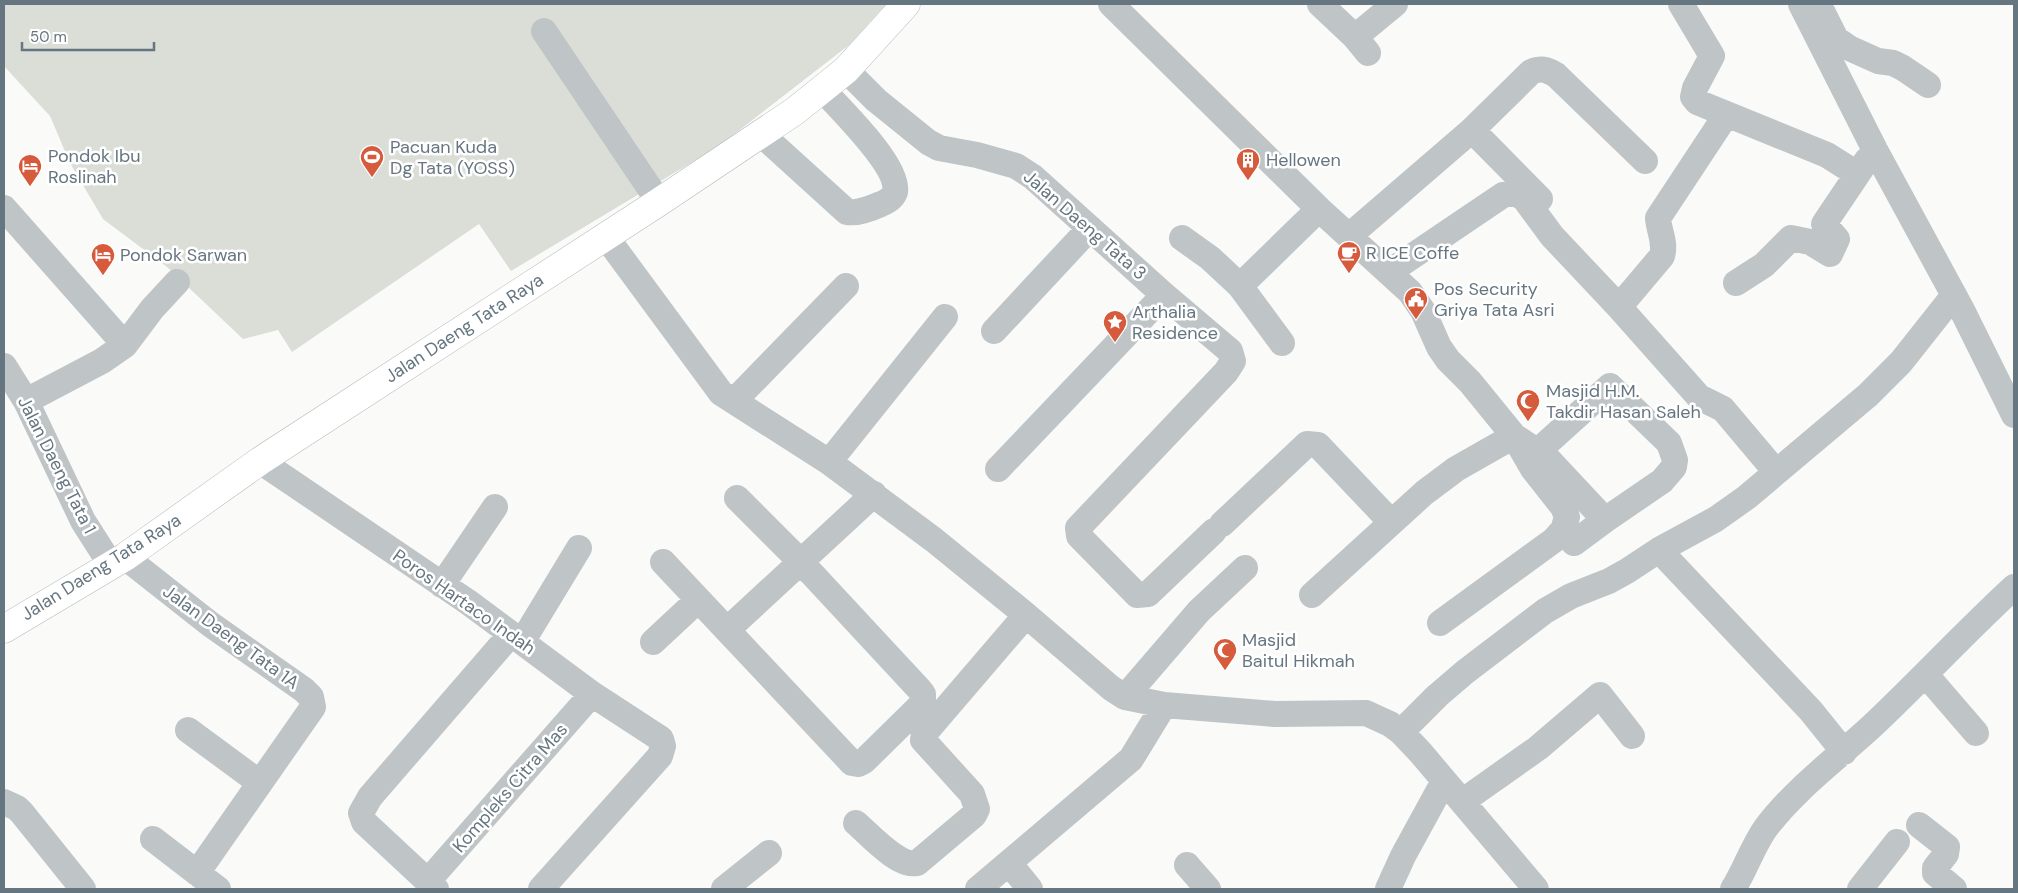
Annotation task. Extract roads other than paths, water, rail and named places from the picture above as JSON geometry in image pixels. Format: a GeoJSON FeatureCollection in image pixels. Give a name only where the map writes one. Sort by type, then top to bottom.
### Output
{"type":"FeatureCollection","features":[{"type":"Feature","properties":{"kind":"main road","name":"Jalan Daeng Tata Raya"},"geometry":{"type":"LineString","coordinates":[[4,629],[118,561],[260,461],[606,237],[795,111],[846,70],[906,4]]}},
{"type":"Feature","properties":{"kind":"street"},"geometry":{"type":"LineString","coordinates":[[1111,4],[1319,209],[1410,292],[1423,311],[1439,347],[1448,360],[1470,382],[1514,436],[1533,469],[1563,507],[1567,518],[1563,530],[1554,540],[1440,623]]}},
{"type":"Feature","properties":{"kind":"street"},"geometry":{"type":"LineString","coordinates":[[1320,4],[1362,45],[1395,4]]}},
{"type":"Feature","properties":{"kind":"street"},"geometry":{"type":"LineString","coordinates":[[1681,4],[1712,56],[1695,88],[1693,97],[1696,102],[1827,155],[1857,174]]}},
{"type":"Feature","properties":{"kind":"street"},"geometry":{"type":"LineString","coordinates":[[1801,4],[1875,150],[1954,295],[2014,415]]}},
{"type":"Feature","properties":{"kind":"street"},"geometry":{"type":"LineString","coordinates":[[1818,4],[1836,39],[1849,48],[1878,61],[1892,63],[1903,68],[1928,86]]}},
{"type":"Feature","properties":{"kind":"street"},"geometry":{"type":"LineString","coordinates":[[544,31],[659,202]]}},
{"type":"Feature","properties":{"kind":"street"},"geometry":{"type":"LineString","coordinates":[[1349,236],[1472,130],[1530,72],[1539,68],[1548,69],[1645,161]]}},
{"type":"Feature","properties":{"kind":"street","name":"Jalan Daeng Tata 3"},"geometry":{"type":"LineString","coordinates":[[846,70],[876,100],[928,142],[939,148],[984,156],[1016,166],[1033,177],[1164,295],[1230,351],[1233,361],[1226,372],[1078,528],[1079,536],[1136,595],[1148,594],[1307,444],[1318,444],[1391,522]]}},
{"type":"Feature","properties":{"kind":"street"},"geometry":{"type":"LineString","coordinates":[[761,134],[847,212],[853,213],[890,199],[894,193],[895,181],[889,169],[872,144],[822,90]]}},
{"type":"Feature","properties":{"kind":"street"},"geometry":{"type":"LineString","coordinates":[[1619,307],[1662,256],[1665,246],[1658,226],[1658,218],[1726,115]]}},
{"type":"Feature","properties":{"kind":"street"},"geometry":{"type":"LineString","coordinates":[[1472,130],[1555,214]]}},
{"type":"Feature","properties":{"kind":"street"},"geometry":{"type":"LineString","coordinates":[[1736,283],[1764,265],[1791,238],[1810,242],[1830,254],[1837,239],[1824,224],[1875,150]]}},
{"type":"Feature","properties":{"kind":"street"},"geometry":{"type":"LineString","coordinates":[[1389,272],[1503,195],[1513,192],[1524,198],[1552,236],[1619,307],[1699,397],[1723,409],[1776,472]]}},
{"type":"Feature","properties":{"kind":"street"},"geometry":{"type":"LineString","coordinates":[[4,208],[125,345]]}},
{"type":"Feature","properties":{"kind":"street"},"geometry":{"type":"LineString","coordinates":[[1240,286],[1319,209]]}},
{"type":"Feature","properties":{"kind":"street"},"geometry":{"type":"LineString","coordinates":[[994,331],[1090,228]]}},
{"type":"Feature","properties":{"kind":"street"},"geometry":{"type":"LineString","coordinates":[[606,237],[721,392],[829,462],[874,494],[1026,615],[1111,688],[1125,697],[1164,705],[1275,714],[1366,713],[1390,724],[1401,732],[1463,801],[1536,889]]}},
{"type":"Feature","properties":{"kind":"street"},"geometry":{"type":"LineString","coordinates":[[1182,238],[1210,258],[1240,286],[1282,343]]}},
{"type":"Feature","properties":{"kind":"street"},"geometry":{"type":"LineString","coordinates":[[26,401],[102,361],[125,345],[152,309],[177,282]]}},
{"type":"Feature","properties":{"kind":"street"},"geometry":{"type":"LineString","coordinates":[[734,401],[846,286]]}},
{"type":"Feature","properties":{"kind":"street"},"geometry":{"type":"LineString","coordinates":[[998,470],[1164,295]]}},
{"type":"Feature","properties":{"kind":"street"},"geometry":{"type":"LineString","coordinates":[[1401,732],[1437,696],[1465,672],[1545,611],[1571,596],[1609,581],[1716,519],[1747,497],[1868,395],[1901,362],[1954,295]]}},
{"type":"Feature","properties":{"kind":"street"},"geometry":{"type":"LineString","coordinates":[[829,462],[945,317]]}},
{"type":"Feature","properties":{"kind":"street","name":"Jalan Daeng Tata 1"},"geometry":{"type":"LineString","coordinates":[[4,366],[26,401],[83,521],[118,561]]}},
{"type":"Feature","properties":{"kind":"street"},"geometry":{"type":"LineString","coordinates":[[1538,451],[1610,386],[1669,443],[1675,460],[1670,474],[1651,490],[1574,543],[1563,530]]}},
{"type":"Feature","properties":{"kind":"street"},"geometry":{"type":"LineString","coordinates":[[1514,436],[1546,457],[1605,520]]}},
{"type":"Feature","properties":{"kind":"street"},"geometry":{"type":"LineString","coordinates":[[1312,595],[1391,522],[1456,469],[1514,436]]}},
{"type":"Feature","properties":{"kind":"street","name":"Poros Hartaco Indah"},"geometry":{"type":"LineString","coordinates":[[260,461],[442,585],[592,694],[661,739],[663,746],[660,756],[541,889]]}},
{"type":"Feature","properties":{"kind":"street"},"geometry":{"type":"LineString","coordinates":[[727,630],[874,494]]}},
{"type":"Feature","properties":{"kind":"street"},"geometry":{"type":"LineString","coordinates":[[663,562],[847,760],[855,764],[864,761],[922,706],[923,694],[801,562],[737,498]]}},
{"type":"Feature","properties":{"kind":"street"},"geometry":{"type":"LineString","coordinates":[[442,585],[495,507]]}},
{"type":"Feature","properties":{"kind":"street"},"geometry":{"type":"LineString","coordinates":[[516,638],[579,548]]}},
{"type":"Feature","properties":{"kind":"street"},"geometry":{"type":"LineString","coordinates":[[1660,550],[1810,711],[1844,752]]}},
{"type":"Feature","properties":{"kind":"street","name":"Jalan Daeng Tata 1A"},"geometry":{"type":"LineString","coordinates":[[118,561],[292,681],[311,698],[313,706],[197,873]]}},
{"type":"Feature","properties":{"kind":"street"},"geometry":{"type":"LineString","coordinates":[[1125,697],[1199,611],[1244,568]]}},
{"type":"Feature","properties":{"kind":"street"},"geometry":{"type":"LineString","coordinates":[[1733,889],[1743,873],[1754,846],[1779,812],[1926,675],[2014,587]]}},
{"type":"Feature","properties":{"kind":"street"},"geometry":{"type":"LineString","coordinates":[[652,642],[698,600]]}},
{"type":"Feature","properties":{"kind":"street"},"geometry":{"type":"LineString","coordinates":[[856,823],[900,861],[912,864],[916,863],[974,815],[977,809],[972,794],[924,740],[924,734],[939,714],[1026,615]]}},
{"type":"Feature","properties":{"kind":"street","name":"Kompleks Citra Mas"},"geometry":{"type":"LineString","coordinates":[[516,638],[370,796],[361,813],[364,822],[432,885],[592,694]]}},
{"type":"Feature","properties":{"kind":"street"},"geometry":{"type":"LineString","coordinates":[[1926,675],[1976,733]]}},
{"type":"Feature","properties":{"kind":"street"},"geometry":{"type":"LineString","coordinates":[[1463,801],[1538,748],[1600,695],[1632,736]]}},
{"type":"Feature","properties":{"kind":"street"},"geometry":{"type":"LineString","coordinates":[[978,889],[1131,759],[1164,705]]}},
{"type":"Feature","properties":{"kind":"street"},"geometry":{"type":"LineString","coordinates":[[188,730],[260,783]]}},
{"type":"Feature","properties":{"kind":"street"},"geometry":{"type":"LineString","coordinates":[[1388,889],[1403,856],[1444,781]]}},
{"type":"Feature","properties":{"kind":"street"},"geometry":{"type":"LineString","coordinates":[[4,802],[22,813],[83,889]]}},
{"type":"Feature","properties":{"kind":"street"},"geometry":{"type":"LineString","coordinates":[[1919,825],[1947,847],[1946,854],[1936,865],[1935,873],[1954,889]]}},
{"type":"Feature","properties":{"kind":"street"},"geometry":{"type":"LineString","coordinates":[[152,839],[218,889]]}},
{"type":"Feature","properties":{"kind":"street"},"geometry":{"type":"LineString","coordinates":[[1860,889],[1896,842]]}},
{"type":"Feature","properties":{"kind":"street"},"geometry":{"type":"LineString","coordinates":[[724,889],[769,853]]}},
{"type":"Feature","properties":{"kind":"street"},"geometry":{"type":"LineString","coordinates":[[1009,863],[1030,889]]}},
{"type":"Feature","properties":{"kind":"street"},"geometry":{"type":"LineString","coordinates":[[1187,865],[1208,889]]}},
{"type":"Feature","properties":{"kind":"place","name":"Pacuan Kuda Dg Tata (YOSS)"},"geometry":{"type":"Point","coordinates":[372,178]}},
{"type":"Feature","properties":{"kind":"place","name":"Hellowen"},"geometry":{"type":"Point","coordinates":[1248,181]}},
{"type":"Feature","properties":{"kind":"place","name":"Pondok Ibu Roslinah"},"geometry":{"type":"Point","coordinates":[30,187]}},
{"type":"Feature","properties":{"kind":"place","name":"R ICE Coffe"},"geometry":{"type":"Point","coordinates":[1349,274]}},
{"type":"Feature","properties":{"kind":"place","name":"Pondok Sarwan"},"geometry":{"type":"Point","coordinates":[103,276]}},
{"type":"Feature","properties":{"kind":"place","name":"Pos Security Griya Tata Asri"},"geometry":{"type":"Point","coordinates":[1416,320]}},
{"type":"Feature","properties":{"kind":"place","name":"Arthalia Residence"},"geometry":{"type":"Point","coordinates":[1115,343]}},
{"type":"Feature","properties":{"kind":"place","name":"Masjid H.M. Takdir Hasan Saleh"},"geometry":{"type":"Point","coordinates":[1528,422]}},
{"type":"Feature","properties":{"kind":"place","name":"Masjid Baitul Hikmah"},"geometry":{"type":"Point","coordinates":[1225,671]}}]}
